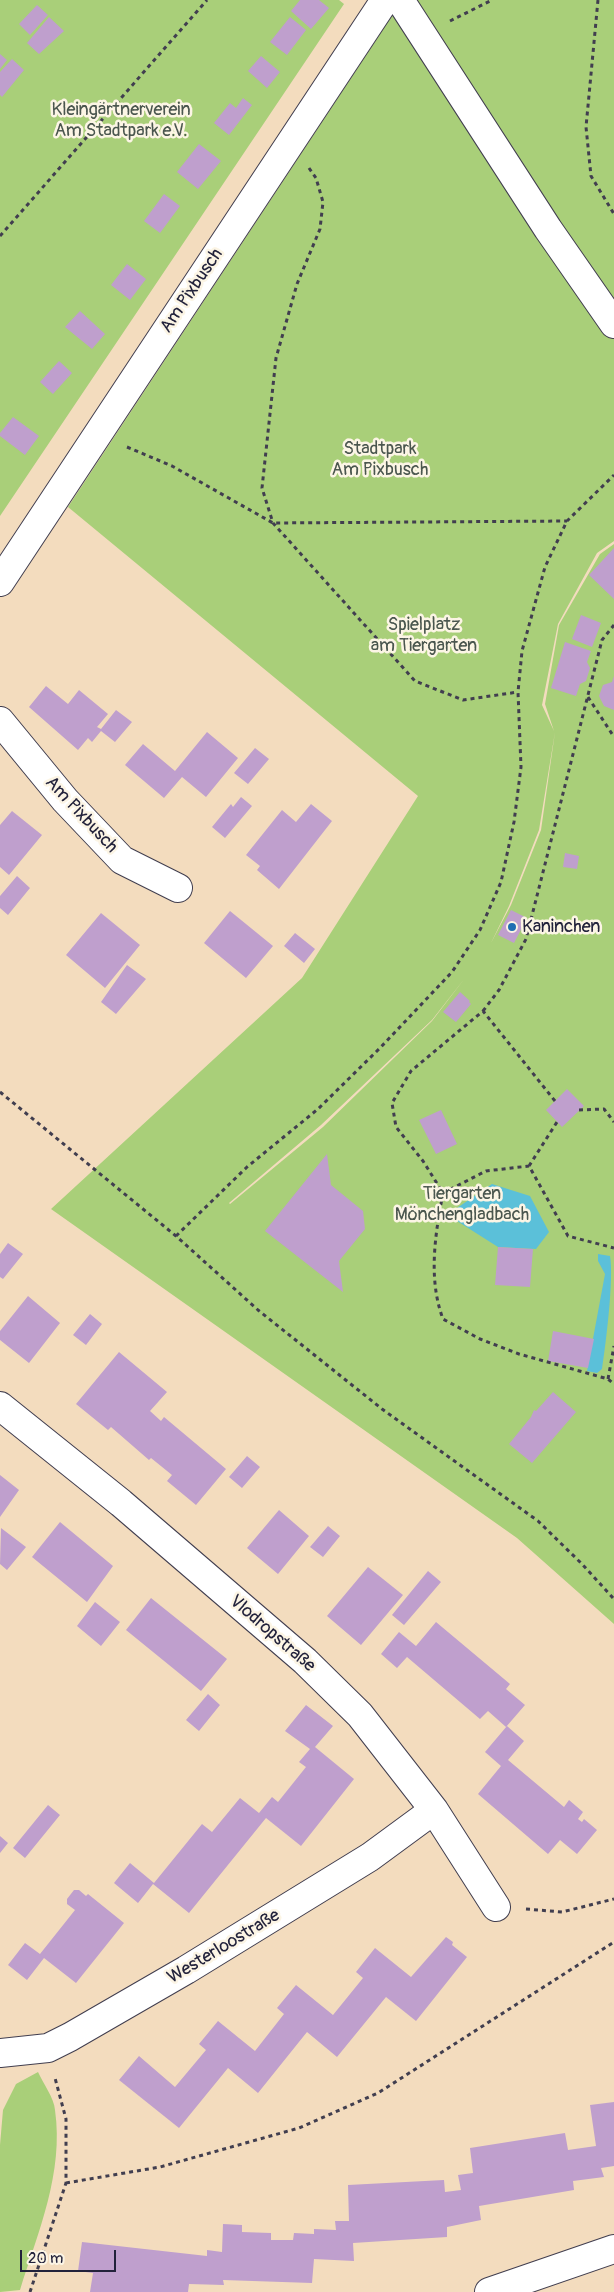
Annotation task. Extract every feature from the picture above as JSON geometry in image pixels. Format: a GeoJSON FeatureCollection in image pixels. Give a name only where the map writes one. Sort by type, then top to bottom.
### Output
{"type":"FeatureCollection","features":[{"type":"Feature","properties":{"kind":"street","name":"Am Pixbusch"},"geometry":{"type":"LineString","coordinates":[[0,582],[385,0]]}},
{"type":"Feature","properties":{"kind":"street"},"geometry":{"type":"LineString","coordinates":[[400,0],[548,229],[614,324]]}},
{"type":"Feature","properties":{"kind":"street","name":"Am Pixbusch"},"geometry":{"type":"LineString","coordinates":[[0,721],[65,800],[122,860],[178,888]]}},
{"type":"Feature","properties":{"kind":"street","name":"Vlodropstraße"},"geometry":{"type":"LineString","coordinates":[[0,1406],[121,1503],[305,1661],[360,1716],[434,1810],[496,1907]]}},
{"type":"Feature","properties":{"kind":"street","name":"Westerloostraße"},"geometry":{"type":"LineString","coordinates":[[0,2053],[48,2048],[186,1970],[370,1857],[434,1810]]}},
{"type":"Feature","properties":{"kind":"street"},"geometry":{"type":"LineString","coordinates":[[490,2292],[614,2249]]}},
{"type":"Feature","properties":{"kind":"path"},"geometry":{"type":"LineString","coordinates":[[0,236],[207,0]]}},
{"type":"Feature","properties":{"kind":"path"},"geometry":{"type":"LineString","coordinates":[[458,16],[492,0]]}},
{"type":"Feature","properties":{"kind":"path"},"geometry":{"type":"LineString","coordinates":[[598,0],[586,128],[591,176],[614,214]]}},
{"type":"Feature","properties":{"kind":"path"},"geometry":{"type":"LineString","coordinates":[[272,523],[262,488],[276,358],[297,284],[320,229],[322,202],[316,178],[289,145]]}},
{"type":"Feature","properties":{"kind":"path"},"geometry":{"type":"LineString","coordinates":[[95,436],[139,451],[172,466],[272,523],[415,681],[464,700],[518,692]]}},
{"type":"Feature","properties":{"kind":"path"},"geometry":{"type":"LineString","coordinates":[[176,1236],[247,1167],[318,1110],[380,1048],[452,972],[480,930],[501,882],[514,822],[521,768],[518,692],[522,651],[545,567],[567,521],[614,475]]}},
{"type":"Feature","properties":{"kind":"path"},"geometry":{"type":"LineString","coordinates":[[272,523],[567,521]]}},
{"type":"Feature","properties":{"kind":"path"},"geometry":{"type":"LineString","coordinates":[[614,625],[602,640],[526,939],[499,990],[483,1011],[411,1071],[392,1103],[396,1127],[423,1160],[443,1194],[434,1243],[436,1301],[443,1320],[480,1340],[519,1354],[608,1379],[614,1384]]}},
{"type":"Feature","properties":{"kind":"path"},"geometry":{"type":"LineString","coordinates":[[588,696],[614,737]]}},
{"type":"Feature","properties":{"kind":"path"},"geometry":{"type":"LineString","coordinates":[[483,1011],[555,1101]]}},
{"type":"Feature","properties":{"kind":"path"},"geometry":{"type":"LineString","coordinates":[[0,1092],[176,1236],[258,1310],[382,1409],[538,1521],[582,1564],[614,1599]]}},
{"type":"Feature","properties":{"kind":"path"},"geometry":{"type":"LineString","coordinates":[[579,1110],[604,1109],[614,1122]]}},
{"type":"Feature","properties":{"kind":"path"},"geometry":{"type":"LineString","coordinates":[[443,1194],[486,1171],[529,1166],[558,1122]]}},
{"type":"Feature","properties":{"kind":"path"},"geometry":{"type":"LineString","coordinates":[[529,1166],[568,1236],[614,1248]]}},
{"type":"Feature","properties":{"kind":"path"},"geometry":{"type":"LineString","coordinates":[[608,1379],[614,1346]]}},
{"type":"Feature","properties":{"kind":"path"},"geometry":{"type":"LineString","coordinates":[[496,1907],[562,1912],[614,1899]]}},
{"type":"Feature","properties":{"kind":"path"},"geometry":{"type":"LineString","coordinates":[[66,2183],[160,2167],[299,2128],[378,2093],[614,1942]]}},
{"type":"Feature","properties":{"kind":"path"},"geometry":{"type":"LineString","coordinates":[[30,2292],[66,2183],[66,2119],[48,2048]]}},
{"type":"Feature","properties":{"kind":"green space","name":"Kleingärtnerverein Am Stadtpark e.V."},"geometry":{"type":"Polygon","coordinates":[[[0,0],[339,0],[344,4],[0,516],[0,0]]]}},
{"type":"Feature","properties":{"kind":"green space","name":"Stadtpark Am Pixbusch"},"geometry":{"type":"Polygon","coordinates":[[[378,0],[614,0],[614,541],[597,553],[558,624],[542,705],[554,731],[545,704],[559,625],[600,554],[614,544],[614,1624],[517,1538],[51,1209],[302,978],[418,796],[68,507],[384,28],[378,0]],[[555,732],[539,830],[509,906],[491,943],[511,905],[541,830],[555,732]],[[465,978],[432,1020],[321,1125],[229,1203],[323,1127],[432,1021],[465,978]]]}},
{"type":"Feature","properties":{"kind":"green space"},"geometry":{"type":"Polygon","coordinates":[[[38,2072],[55,2110],[57,2133],[53,2179],[48,2202],[20,2290],[0,2292],[0,2145],[3,2110],[16,2084],[38,2072]]]}},
{"type":"Feature","properties":{"kind":"water"},"geometry":{"type":"Polygon","coordinates":[[[492,1184],[530,1196],[549,1232],[536,1249],[498,1247],[457,1221],[457,1208],[492,1184]]]}},
{"type":"Feature","properties":{"kind":"water"},"geometry":{"type":"Polygon","coordinates":[[[598,1254],[610,1256],[611,1279],[602,1369],[597,1373],[587,1371],[605,1274],[598,1261],[598,1254]]]}},
{"type":"Feature","properties":{"kind":"building"},"geometry":{"type":"Polygon","coordinates":[[[300,0],[319,0],[329,8],[311,29],[291,11],[300,0]]]}},
{"type":"Feature","properties":{"kind":"building"},"geometry":{"type":"Polygon","coordinates":[[[37,5],[48,15],[30,35],[19,24],[37,5]]]}},
{"type":"Feature","properties":{"kind":"building"},"geometry":{"type":"Polygon","coordinates":[[[49,17],[64,31],[39,54],[27,43],[49,17]]]}},
{"type":"Feature","properties":{"kind":"building"},"geometry":{"type":"Polygon","coordinates":[[[290,17],[306,30],[287,55],[270,42],[290,17]]]}},
{"type":"Feature","properties":{"kind":"building"},"geometry":{"type":"Polygon","coordinates":[[[0,54],[7,60],[0,69],[0,54]]]}},
{"type":"Feature","properties":{"kind":"building"},"geometry":{"type":"Polygon","coordinates":[[[261,56],[280,72],[267,88],[248,71],[261,56]]]}},
{"type":"Feature","properties":{"kind":"building"},"geometry":{"type":"Polygon","coordinates":[[[12,59],[24,70],[2,97],[0,95],[0,72],[12,59]]]}},
{"type":"Feature","properties":{"kind":"building"},"geometry":{"type":"Polygon","coordinates":[[[243,98],[252,105],[229,135],[214,123],[230,103],[236,108],[243,98]]]}},
{"type":"Feature","properties":{"kind":"building"},"geometry":{"type":"Polygon","coordinates":[[[199,144],[221,161],[198,189],[177,172],[199,144]]]}},
{"type":"Feature","properties":{"kind":"building"},"geometry":{"type":"Polygon","coordinates":[[[164,194],[180,206],[160,233],[144,221],[164,194]]]}},
{"type":"Feature","properties":{"kind":"building"},"geometry":{"type":"Polygon","coordinates":[[[127,264],[146,279],[130,300],[111,285],[127,264]]]}},
{"type":"Feature","properties":{"kind":"building"},"geometry":{"type":"Polygon","coordinates":[[[80,311],[105,334],[92,349],[65,327],[80,311]]]}},
{"type":"Feature","properties":{"kind":"building"},"geometry":{"type":"Polygon","coordinates":[[[59,361],[72,373],[53,394],[40,382],[59,361]]]}},
{"type":"Feature","properties":{"kind":"building"},"geometry":{"type":"Polygon","coordinates":[[[13,417],[39,436],[25,455],[0,436],[0,433],[13,417]]]}},
{"type":"Feature","properties":{"kind":"building"},"geometry":{"type":"Polygon","coordinates":[[[614,548],[614,599],[589,575],[614,548]]]}},
{"type":"Feature","properties":{"kind":"building"},"geometry":{"type":"Polygon","coordinates":[[[581,615],[601,623],[592,647],[572,639],[581,615]]]}},
{"type":"Feature","properties":{"kind":"building"},"geometry":{"type":"Polygon","coordinates":[[[565,642],[591,651],[587,662],[590,668],[586,681],[580,684],[576,696],[551,688],[565,642]]]}},
{"type":"Feature","properties":{"kind":"building"},"geometry":{"type":"Polygon","coordinates":[[[614,676],[614,710],[604,706],[599,696],[603,685],[612,682],[614,676]]]}},
{"type":"Feature","properties":{"kind":"building"},"geometry":{"type":"Polygon","coordinates":[[[46,686],[68,704],[79,690],[108,714],[97,727],[101,729],[116,710],[132,722],[115,742],[101,731],[92,742],[88,738],[78,750],[29,707],[46,686]]]}},
{"type":"Feature","properties":{"kind":"building"},"geometry":{"type":"Polygon","coordinates":[[[207,732],[238,758],[206,797],[182,777],[164,798],[125,765],[143,744],[175,771],[207,732]]]}},
{"type":"Feature","properties":{"kind":"building"},"geometry":{"type":"Polygon","coordinates":[[[255,748],[269,759],[248,784],[234,773],[255,748]]]}},
{"type":"Feature","properties":{"kind":"building"},"geometry":{"type":"Polygon","coordinates":[[[241,797],[252,806],[225,838],[212,827],[231,804],[233,807],[241,797]]]}},
{"type":"Feature","properties":{"kind":"building"},"geometry":{"type":"Polygon","coordinates":[[[311,804],[332,821],[279,889],[257,870],[260,866],[246,855],[282,810],[296,822],[311,804]]]}},
{"type":"Feature","properties":{"kind":"building"},"geometry":{"type":"Polygon","coordinates":[[[12,811],[42,835],[9,875],[0,867],[0,825],[12,811]]]}},
{"type":"Feature","properties":{"kind":"building"},"geometry":{"type":"Polygon","coordinates":[[[565,853],[579,856],[577,869],[563,867],[565,853]]]}},
{"type":"Feature","properties":{"kind":"building"},"geometry":{"type":"Polygon","coordinates":[[[17,876],[30,888],[8,915],[0,908],[0,896],[17,876]]]}},
{"type":"Feature","properties":{"kind":"building","name":"Kaninchen"},"geometry":{"type":"Polygon","coordinates":[[[511,910],[527,918],[514,943],[498,935],[511,910]]]}},
{"type":"Feature","properties":{"kind":"building"},"geometry":{"type":"Polygon","coordinates":[[[230,911],[273,946],[246,978],[204,943],[230,911]]]}},
{"type":"Feature","properties":{"kind":"building"},"geometry":{"type":"Polygon","coordinates":[[[101,913],[140,945],[105,988],[66,955],[101,913]]]}},
{"type":"Feature","properties":{"kind":"building"},"geometry":{"type":"Polygon","coordinates":[[[295,933],[315,949],[304,963],[284,946],[295,933]]]}},
{"type":"Feature","properties":{"kind":"building"},"geometry":{"type":"Polygon","coordinates":[[[127,965],[146,979],[116,1014],[101,1002],[127,965]]]}},
{"type":"Feature","properties":{"kind":"building"},"geometry":{"type":"Polygon","coordinates":[[[460,992],[471,1004],[456,1022],[443,1012],[460,992]]]}},
{"type":"Feature","properties":{"kind":"building"},"geometry":{"type":"Polygon","coordinates":[[[567,1089],[584,1106],[562,1127],[546,1110],[567,1089]]]}},
{"type":"Feature","properties":{"kind":"building"},"geometry":{"type":"Polygon","coordinates":[[[441,1110],[457,1144],[436,1154],[419,1120],[441,1110]]]}},
{"type":"Feature","properties":{"kind":"building"},"geometry":{"type":"Polygon","coordinates":[[[327,1154],[331,1185],[363,1211],[365,1229],[339,1261],[343,1292],[265,1231],[327,1154]]]}},
{"type":"Feature","properties":{"kind":"building"},"geometry":{"type":"Polygon","coordinates":[[[8,1243],[23,1254],[3,1279],[0,1277],[0,1254],[8,1243]]]}},
{"type":"Feature","properties":{"kind":"building"},"geometry":{"type":"Polygon","coordinates":[[[498,1247],[533,1249],[530,1287],[495,1285],[498,1247]]]}},
{"type":"Feature","properties":{"kind":"building"},"geometry":{"type":"Polygon","coordinates":[[[28,1296],[60,1323],[29,1363],[0,1340],[0,1331],[28,1296]]]}},
{"type":"Feature","properties":{"kind":"building"},"geometry":{"type":"Polygon","coordinates":[[[90,1314],[102,1324],[86,1345],[73,1335],[90,1314]]]}},
{"type":"Feature","properties":{"kind":"building"},"geometry":{"type":"Polygon","coordinates":[[[553,1331],[594,1339],[588,1368],[548,1361],[553,1331]]]}},
{"type":"Feature","properties":{"kind":"building"},"geometry":{"type":"Polygon","coordinates":[[[119,1352],[167,1392],[150,1411],[161,1421],[164,1417],[226,1469],[196,1505],[167,1481],[172,1475],[151,1458],[149,1460],[111,1427],[108,1430],[76,1404],[119,1352]]]}},
{"type":"Feature","properties":{"kind":"building"},"geometry":{"type":"Polygon","coordinates":[[[553,1392],[576,1412],[532,1463],[509,1444],[531,1417],[534,1410],[536,1411],[553,1392]]]}},
{"type":"Feature","properties":{"kind":"building"},"geometry":{"type":"Polygon","coordinates":[[[247,1456],[260,1467],[242,1488],[229,1477],[247,1456]]]}},
{"type":"Feature","properties":{"kind":"building"},"geometry":{"type":"Polygon","coordinates":[[[0,1475],[19,1490],[0,1517],[0,1475]]]}},
{"type":"Feature","properties":{"kind":"building"},"geometry":{"type":"Polygon","coordinates":[[[279,1510],[309,1536],[278,1574],[247,1548],[279,1510]]]}},
{"type":"Feature","properties":{"kind":"building"},"geometry":{"type":"Polygon","coordinates":[[[60,1522],[113,1566],[87,1602],[32,1557],[60,1522]]]}},
{"type":"Feature","properties":{"kind":"building"},"geometry":{"type":"Polygon","coordinates":[[[328,1526],[340,1536],[323,1557],[310,1547],[328,1526]]]}},
{"type":"Feature","properties":{"kind":"building"},"geometry":{"type":"Polygon","coordinates":[[[1,1528],[26,1547],[7,1570],[0,1564],[1,1528]]]}},
{"type":"Feature","properties":{"kind":"building"},"geometry":{"type":"Polygon","coordinates":[[[368,1567],[403,1595],[361,1645],[327,1616],[368,1567]]]}},
{"type":"Feature","properties":{"kind":"building"},"geometry":{"type":"Polygon","coordinates":[[[428,1571],[441,1582],[404,1625],[392,1615],[428,1571]]]}},
{"type":"Feature","properties":{"kind":"building"},"geometry":{"type":"Polygon","coordinates":[[[151,1598],[227,1659],[201,1691],[126,1630],[151,1598]]]}},
{"type":"Feature","properties":{"kind":"building"},"geometry":{"type":"Polygon","coordinates":[[[95,1602],[120,1622],[101,1646],[77,1626],[95,1602]]]}},
{"type":"Feature","properties":{"kind":"building"},"geometry":{"type":"Polygon","coordinates":[[[436,1622],[510,1684],[506,1689],[525,1705],[506,1727],[488,1711],[480,1719],[407,1657],[397,1668],[381,1654],[399,1632],[416,1646],[436,1622]]]}},
{"type":"Feature","properties":{"kind":"building"},"geometry":{"type":"Polygon","coordinates":[[[208,1694],[220,1705],[199,1731],[186,1720],[208,1694]]]}},
{"type":"Feature","properties":{"kind":"building"},"geometry":{"type":"Polygon","coordinates":[[[306,1705],[333,1726],[315,1747],[354,1779],[301,1846],[266,1818],[189,1913],[153,1884],[138,1903],[114,1883],[130,1863],[154,1883],[202,1824],[212,1832],[240,1798],[259,1813],[272,1797],[278,1802],[306,1767],[299,1762],[310,1749],[285,1731],[306,1705]]]}},
{"type":"Feature","properties":{"kind":"building"},"geometry":{"type":"Polygon","coordinates":[[[507,1726],[524,1741],[508,1760],[564,1807],[569,1800],[583,1812],[578,1819],[582,1822],[584,1819],[597,1830],[577,1854],[560,1840],[548,1854],[478,1794],[501,1766],[485,1752],[507,1726]]]}},
{"type":"Feature","properties":{"kind":"building"},"geometry":{"type":"Polygon","coordinates":[[[48,1805],[60,1815],[25,1858],[13,1848],[48,1805]]]}},
{"type":"Feature","properties":{"kind":"building"},"geometry":{"type":"Polygon","coordinates":[[[0,1836],[8,1843],[0,1853],[0,1836]]]}},
{"type":"Feature","properties":{"kind":"building"},"geometry":{"type":"Polygon","coordinates":[[[74,1890],[79,1890],[86,1896],[88,1894],[124,1923],[76,1983],[44,1958],[27,1980],[8,1965],[25,1943],[40,1954],[75,1910],[67,1904],[67,1899],[74,1890]]]}},
{"type":"Feature","properties":{"kind":"building"},"geometry":{"type":"Polygon","coordinates":[[[446,1937],[453,1942],[452,1945],[467,1957],[416,2021],[386,1997],[337,2057],[307,2032],[258,2093],[228,2068],[179,2128],[119,2080],[139,2056],[175,2087],[206,2050],[199,2044],[218,2021],[255,2051],[284,2014],[277,2008],[296,1985],[333,2015],[363,1978],[356,1972],[375,1948],[411,1977],[446,1937]]]}},
{"type":"Feature","properties":{"kind":"building"},"geometry":{"type":"Polygon","coordinates":[[[614,2102],[614,2166],[601,2168],[604,2177],[573,2181],[574,2190],[479,2206],[481,2220],[447,2227],[447,2237],[353,2243],[354,2261],[314,2259],[312,2283],[223,2280],[224,2285],[189,2284],[188,2292],[90,2292],[93,2273],[78,2271],[82,2242],[207,2256],[207,2250],[222,2252],[223,2224],[242,2225],[242,2232],[271,2233],[271,2240],[293,2240],[294,2233],[314,2234],[314,2229],[336,2230],[335,2221],[349,2221],[348,2185],[444,2180],[445,2192],[461,2190],[458,2175],[473,2173],[470,2148],[565,2133],[568,2150],[596,2146],[590,2105],[614,2102]]]}},
{"type":"Feature","properties":{"kind":"place","name":"Kaninchen"},"geometry":{"type":"Point","coordinates":[512,927]}},
{"type":"Feature","properties":{"kind":"park label","name":"Spielplatz am Tiergarten"},"geometry":{"type":"Point","coordinates":[424,635]}},
{"type":"Feature","properties":{"kind":"park label","name":"Tiergarten Mönchengladbach"},"geometry":{"type":"Point","coordinates":[462,1204]}}]}
